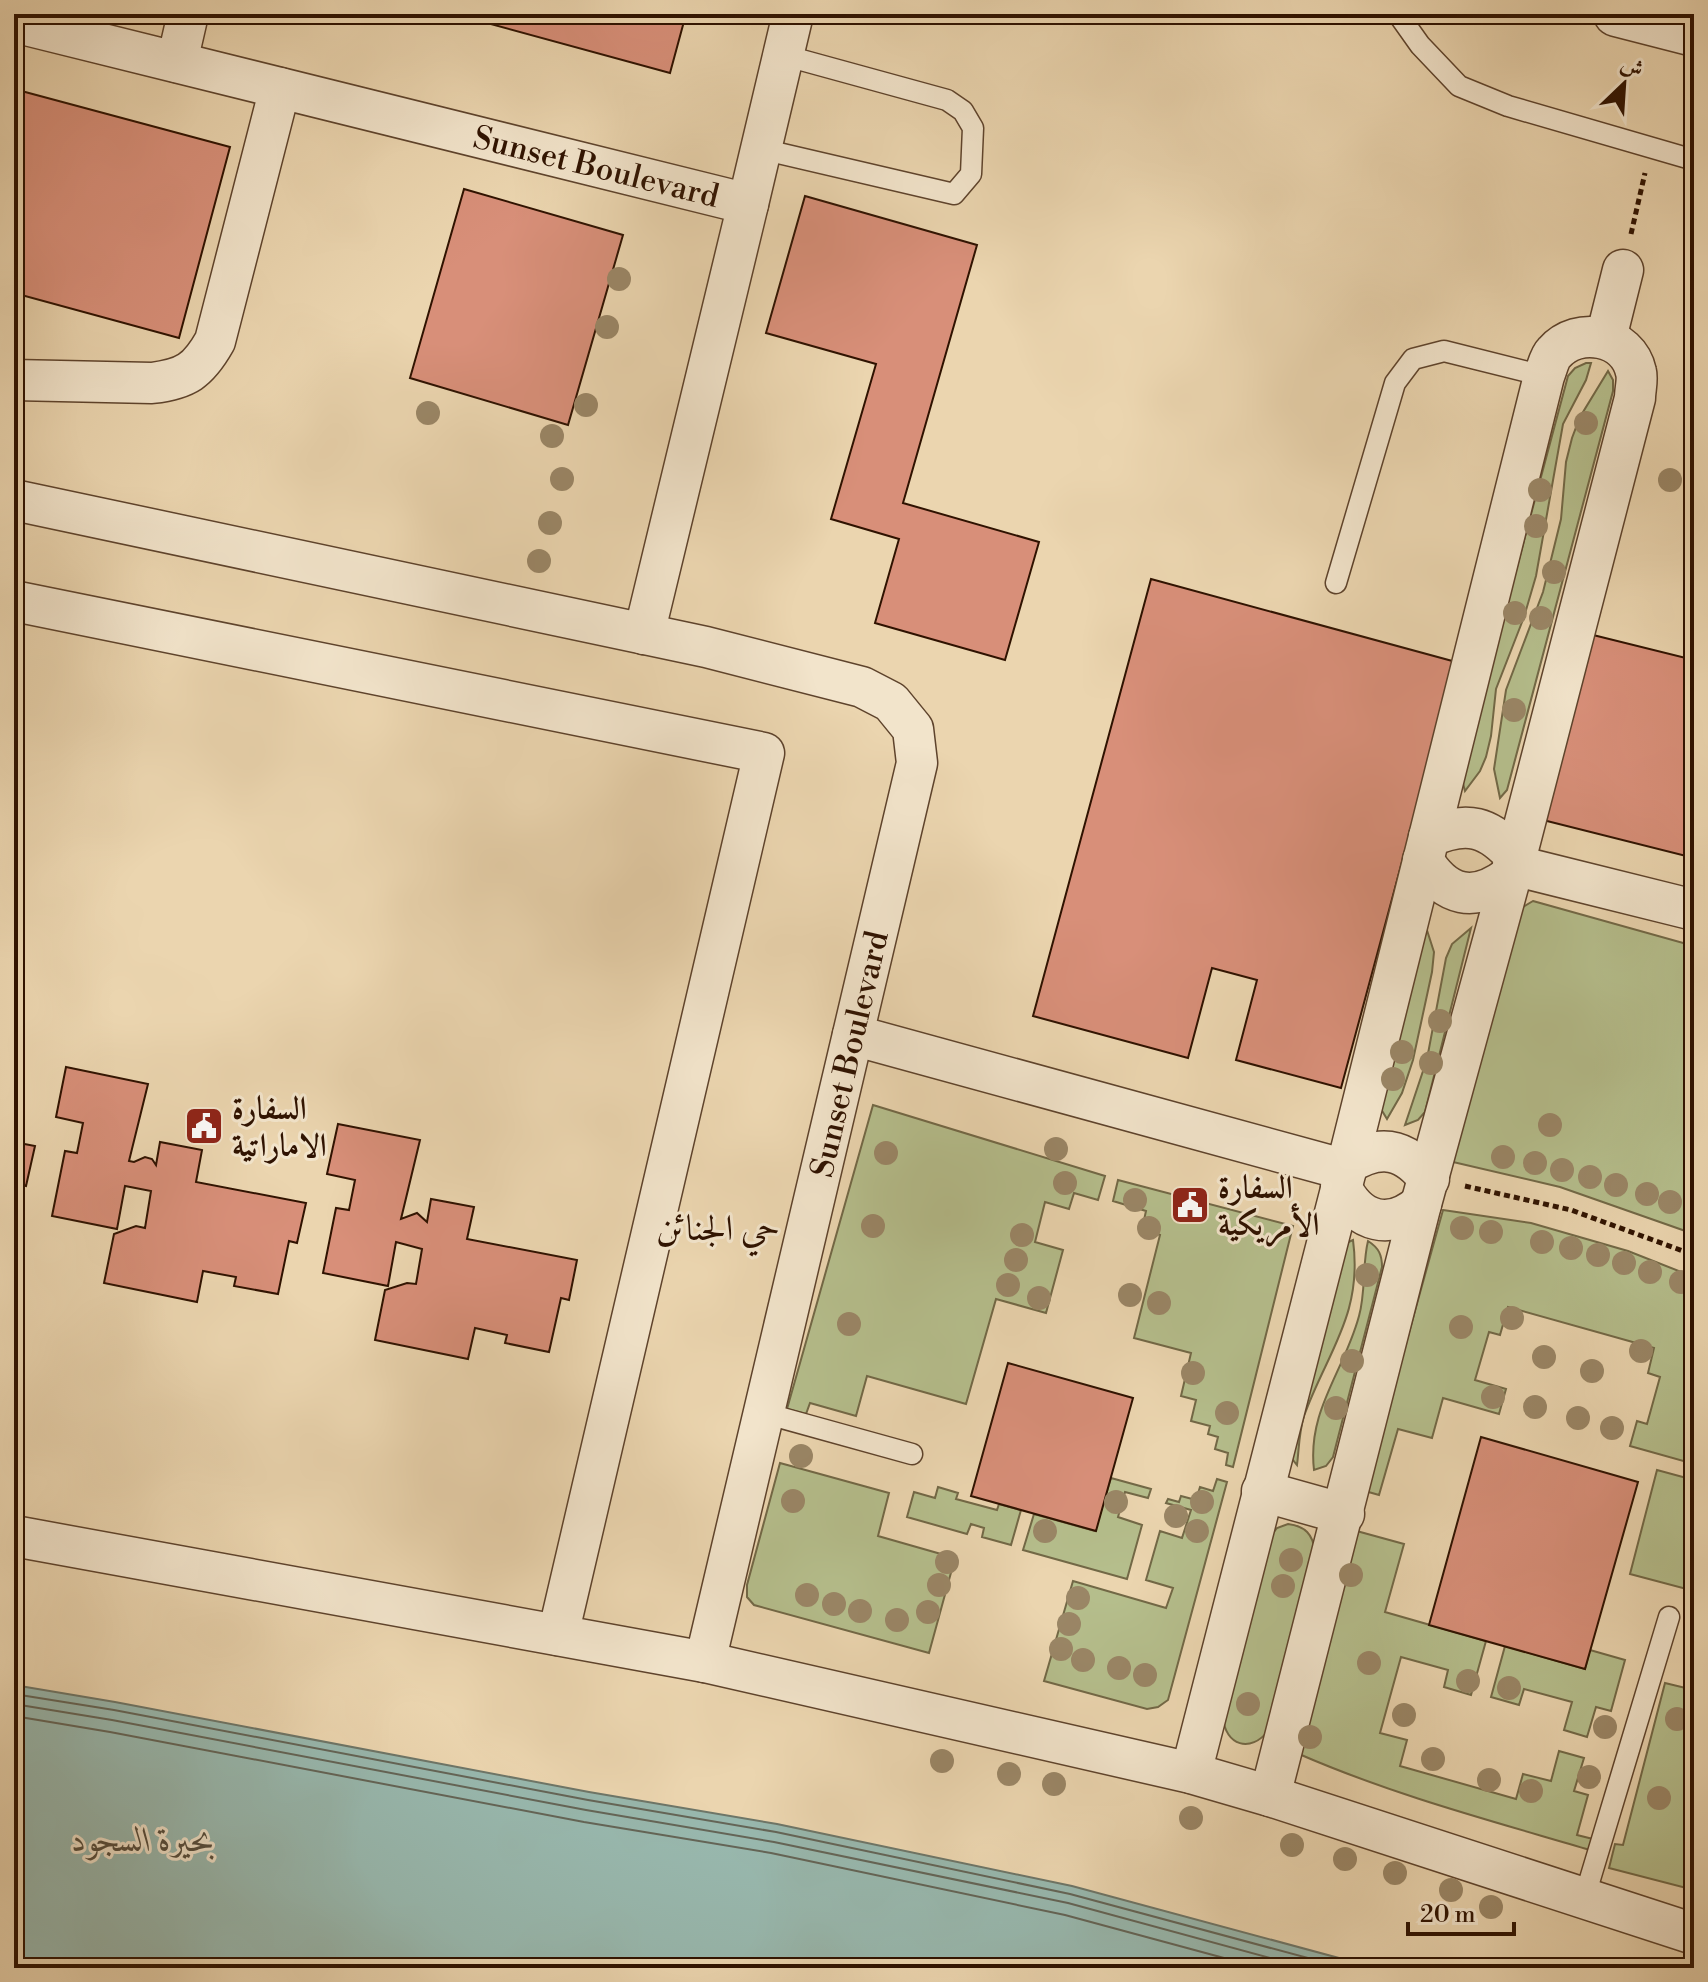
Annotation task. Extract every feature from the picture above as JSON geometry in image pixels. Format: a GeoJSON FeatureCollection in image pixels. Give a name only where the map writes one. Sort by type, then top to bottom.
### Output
{"type":"FeatureCollection","features":[{"type":"Feature","properties":{"kind":"street"},"geometry":{"type":"LineString","coordinates":[[177,62],[188,14]]}},
{"type":"Feature","properties":{"kind":"street"},"geometry":{"type":"LineString","coordinates":[[748,204],[793,14]]}},
{"type":"Feature","properties":{"kind":"street"},"geometry":{"type":"LineString","coordinates":[[1616,14],[1694,34]]}},
{"type":"Feature","properties":{"kind":"street","name":"Sunset Boulevard"},"geometry":{"type":"LineString","coordinates":[[33,21],[177,62],[748,204],[644,634]]}},
{"type":"Feature","properties":{"kind":"street"},"geometry":{"type":"LineString","coordinates":[[14,380],[174,381],[190,373],[204,360],[215,341],[280,88]]}},
{"type":"Feature","properties":{"kind":"street"},"geometry":{"type":"LineString","coordinates":[[1606,338],[1623,270]]}},
{"type":"Feature","properties":{"kind":"street"},"geometry":{"type":"LineString","coordinates":[[1191,1773],[1345,1174],[1544,376],[1553,353],[1572,339],[1589,336],[1606,338],[1625,351],[1636,372],[1635,398],[1425,1191],[1270,1796]]}},
{"type":"Feature","properties":{"kind":"street","name":"Sunset Boulevard"},"geometry":{"type":"LineString","coordinates":[[14,500],[706,647],[862,687],[891,702],[913,729],[917,763],[705,1662]]}},
{"type":"Feature","properties":{"kind":"street"},"geometry":{"type":"LineString","coordinates":[[14,601],[764,753],[558,1635]]}},
{"type":"Feature","properties":{"kind":"street"},"geometry":{"type":"LineString","coordinates":[[1426,848],[1447,829],[1467,827],[1487,831],[1504,843],[1513,866]]}},
{"type":"Feature","properties":{"kind":"street"},"geometry":{"type":"LineString","coordinates":[[1426,848],[1432,874],[1445,887],[1462,893],[1480,893],[1497,886],[1513,866]]}},
{"type":"Feature","properties":{"kind":"street"},"geometry":{"type":"LineString","coordinates":[[1513,866],[1694,910]]}},
{"type":"Feature","properties":{"kind":"street"},"geometry":{"type":"LineString","coordinates":[[853,1035],[1345,1174]]}},
{"type":"Feature","properties":{"kind":"street"},"geometry":{"type":"LineString","coordinates":[[1345,1174],[1363,1154],[1382,1150],[1401,1154],[1417,1164],[1425,1191]]}},
{"type":"Feature","properties":{"kind":"street"},"geometry":{"type":"LineString","coordinates":[[1345,1174],[1349,1202],[1360,1213],[1376,1220],[1393,1220],[1408,1215],[1425,1191]]}},
{"type":"Feature","properties":{"kind":"street"},"geometry":{"type":"LineString","coordinates":[[1262,1491],[1344,1514]]}},
{"type":"Feature","properties":{"kind":"street"},"geometry":{"type":"LineString","coordinates":[[14,1536],[705,1662],[1191,1773],[1694,1934]]}},
{"type":"Feature","properties":{"kind":"lane"},"geometry":{"type":"LineString","coordinates":[[1398,14],[1420,45],[1459,86],[1508,106],[1694,160]]}},
{"type":"Feature","properties":{"kind":"lane"},"geometry":{"type":"LineString","coordinates":[[761,149],[954,194],[971,174],[973,128],[963,111],[947,100],[783,55]]}},
{"type":"Feature","properties":{"kind":"lane"},"geometry":{"type":"LineString","coordinates":[[1336,583],[1395,383],[1413,359],[1444,351],[1544,376]]}},
{"type":"Feature","properties":{"kind":"lane"},"geometry":{"type":"LineString","coordinates":[[764,1413],[912,1454]]}},
{"type":"Feature","properties":{"kind":"lane"},"geometry":{"type":"LineString","coordinates":[[1584,1899],[1669,1617]]}},
{"type":"Feature","properties":{"kind":"path"},"geometry":{"type":"LineString","coordinates":[[1623,270],[1651,149]]}},
{"type":"Feature","properties":{"kind":"path"},"geometry":{"type":"LineString","coordinates":[[1425,1191],[1459,1184],[1571,1210],[1694,1255]]}},
{"type":"Feature","properties":{"kind":"green space"},"geometry":{"type":"Polygon","coordinates":[[[1586,363],[1591,363],[1586,380],[1563,424],[1536,576],[1496,689],[1486,757],[1465,791],[1461,776],[1568,376],[1586,363]]]}},
{"type":"Feature","properties":{"kind":"green space"},"geometry":{"type":"Polygon","coordinates":[[[1608,371],[1613,380],[1613,391],[1507,790],[1500,798],[1494,769],[1506,690],[1543,592],[1561,519],[1566,462],[1572,438],[1580,417],[1608,371]]]}},
{"type":"Feature","properties":{"kind":"green space"},"geometry":{"type":"Polygon","coordinates":[[[1533,901],[1694,946],[1694,1234],[1560,1187],[1453,1162],[1516,911],[1533,901]]]}},
{"type":"Feature","properties":{"kind":"green space"},"geometry":{"type":"Polygon","coordinates":[[[1425,924],[1434,952],[1432,972],[1413,1060],[1402,1093],[1387,1119],[1381,1109],[1425,924]]]}},
{"type":"Feature","properties":{"kind":"green space"},"geometry":{"type":"Polygon","coordinates":[[[1471,928],[1425,1112],[1418,1120],[1405,1125],[1427,1059],[1446,958],[1452,944],[1471,928]]]}},
{"type":"Feature","properties":{"kind":"green space"},"geometry":{"type":"Polygon","coordinates":[[[873,1105],[1105,1176],[1098,1200],[1074,1193],[1069,1209],[1045,1202],[1035,1242],[1063,1250],[1046,1313],[996,1299],[966,1404],[867,1376],[856,1416],[810,1403],[806,1414],[787,1409],[873,1105]]]}},
{"type":"Feature","properties":{"kind":"green space"},"geometry":{"type":"Polygon","coordinates":[[[1118,1180],[1293,1226],[1233,1467],[1226,1465],[1228,1453],[1215,1449],[1218,1437],[1208,1434],[1210,1426],[1191,1421],[1196,1400],[1181,1396],[1191,1353],[1134,1338],[1160,1235],[1142,1229],[1146,1211],[1113,1201],[1118,1180]]]}},
{"type":"Feature","properties":{"kind":"green space"},"geometry":{"type":"Polygon","coordinates":[[[1443,1210],[1531,1223],[1628,1251],[1694,1277],[1694,1464],[1630,1446],[1637,1421],[1647,1424],[1660,1377],[1648,1373],[1654,1348],[1508,1307],[1500,1335],[1489,1332],[1475,1380],[1506,1389],[1499,1414],[1443,1398],[1432,1438],[1398,1429],[1379,1495],[1365,1491],[1443,1210]]]}},
{"type":"Feature","properties":{"kind":"green space"},"geometry":{"type":"Polygon","coordinates":[[[1353,1240],[1355,1266],[1348,1312],[1304,1416],[1297,1465],[1289,1455],[1344,1244],[1353,1240]]]}},
{"type":"Feature","properties":{"kind":"green space"},"geometry":{"type":"Polygon","coordinates":[[[1368,1241],[1379,1252],[1382,1267],[1333,1457],[1326,1466],[1314,1470],[1313,1448],[1321,1410],[1359,1316],[1368,1241]]]}},
{"type":"Feature","properties":{"kind":"green space"},"geometry":{"type":"Polygon","coordinates":[[[780,1463],[889,1493],[878,1536],[955,1558],[929,1653],[754,1605],[747,1597],[747,1585],[780,1463]]]}},
{"type":"Feature","properties":{"kind":"green space"},"geometry":{"type":"Polygon","coordinates":[[[1657,1470],[1694,1480],[1694,1591],[1630,1574],[1657,1470]]]}},
{"type":"Feature","properties":{"kind":"green space"},"geometry":{"type":"Polygon","coordinates":[[[1111,1478],[1151,1489],[1148,1498],[1125,1492],[1118,1517],[1142,1525],[1127,1579],[1023,1550],[1034,1514],[1095,1531],[1111,1478]]]}},
{"type":"Feature","properties":{"kind":"green space"},"geometry":{"type":"Polygon","coordinates":[[[1217,1479],[1227,1482],[1168,1700],[1158,1707],[1147,1709],[1044,1681],[1073,1581],[1166,1608],[1173,1588],[1146,1580],[1160,1531],[1182,1538],[1191,1510],[1166,1503],[1168,1499],[1179,1502],[1181,1496],[1196,1500],[1200,1487],[1213,1491],[1217,1479]]]}},
{"type":"Feature","properties":{"kind":"green space"},"geometry":{"type":"Polygon","coordinates":[[[938,1487],[958,1493],[956,1499],[997,1510],[999,1504],[1021,1510],[1011,1545],[982,1537],[984,1528],[971,1524],[967,1534],[907,1517],[914,1492],[935,1498],[938,1487]]]}},
{"type":"Feature","properties":{"kind":"green space"},"geometry":{"type":"Polygon","coordinates":[[[1288,1524],[1307,1532],[1315,1552],[1268,1731],[1254,1742],[1240,1743],[1228,1735],[1223,1717],[1270,1537],[1277,1528],[1288,1524]]]}},
{"type":"Feature","properties":{"kind":"green space"},"geometry":{"type":"Polygon","coordinates":[[[1353,1530],[1404,1544],[1385,1612],[1486,1641],[1471,1695],[1444,1687],[1448,1670],[1401,1657],[1380,1733],[1407,1740],[1400,1766],[1516,1799],[1523,1774],[1551,1781],[1559,1751],[1584,1758],[1574,1791],[1588,1795],[1577,1835],[1593,1839],[1590,1850],[1407,1795],[1299,1754],[1353,1530]]]}},
{"type":"Feature","properties":{"kind":"green space"},"geometry":{"type":"Polygon","coordinates":[[[1505,1646],[1585,1669],[1590,1650],[1625,1660],[1611,1711],[1596,1707],[1587,1737],[1564,1730],[1572,1702],[1524,1689],[1519,1705],[1491,1697],[1505,1646]]]}},
{"type":"Feature","properties":{"kind":"green space"},"geometry":{"type":"Polygon","coordinates":[[[1665,1683],[1694,1690],[1694,1890],[1609,1868],[1615,1844],[1623,1845],[1665,1683]]]}},
{"type":"Feature","properties":{"kind":"water","name":"بحيرة السجود"},"geometry":{"type":"Polygon","coordinates":[[[14,1685],[777,1824],[1072,1886],[1376,1968],[14,1968],[14,1685]]]}},
{"type":"Feature","properties":{"kind":"building"},"geometry":{"type":"Polygon","coordinates":[[[454,14],[686,14],[670,73],[454,14]]]}},
{"type":"Feature","properties":{"kind":"building"},"geometry":{"type":"Polygon","coordinates":[[[14,89],[230,147],[179,338],[14,293],[14,89]]]}},
{"type":"Feature","properties":{"kind":"building"},"geometry":{"type":"Polygon","coordinates":[[[464,189],[623,235],[568,425],[410,378],[464,189]]]}},
{"type":"Feature","properties":{"kind":"building"},"geometry":{"type":"Polygon","coordinates":[[[805,196],[977,245],[903,503],[1039,542],[1005,660],[875,623],[899,539],[831,519],[876,364],[766,333],[805,196]]]}},
{"type":"Feature","properties":{"kind":"building"},"geometry":{"type":"Polygon","coordinates":[[[1151,579],[1456,662],[1341,1088],[1236,1060],[1257,980],[1212,968],[1188,1058],[1033,1016],[1151,579]]]}},
{"type":"Feature","properties":{"kind":"building"},"geometry":{"type":"Polygon","coordinates":[[[1581,632],[1694,660],[1694,858],[1535,818],[1581,632]]]}},
{"type":"Feature","properties":{"kind":"building"},"geometry":{"type":"Polygon","coordinates":[[[66,1067],[148,1084],[129,1161],[145,1157],[152,1159],[156,1165],[160,1142],[202,1150],[196,1182],[306,1203],[297,1243],[289,1241],[278,1294],[234,1286],[236,1277],[203,1271],[197,1302],[104,1283],[114,1234],[136,1226],[145,1228],[151,1191],[125,1186],[117,1229],[52,1216],[65,1151],[77,1153],[83,1123],[56,1117],[66,1067]]]}},
{"type":"Feature","properties":{"kind":"building"},"geometry":{"type":"Polygon","coordinates":[[[338,1124],[420,1140],[401,1219],[417,1213],[427,1222],[431,1199],[474,1207],[467,1239],[577,1260],[569,1300],[561,1298],[549,1352],[505,1343],[507,1335],[475,1328],[468,1359],[375,1340],[385,1290],[407,1283],[416,1284],[422,1249],[396,1242],[388,1286],[323,1273],[336,1208],[349,1210],[355,1180],[327,1174],[338,1124]]]}},
{"type":"Feature","properties":{"kind":"building"},"geometry":{"type":"Polygon","coordinates":[[[14,1142],[35,1146],[26,1186],[17,1184],[14,1200],[14,1142]]]}},
{"type":"Feature","properties":{"kind":"building"},"geometry":{"type":"Polygon","coordinates":[[[1008,1363],[1133,1398],[1096,1531],[971,1496],[1008,1363]]]}},
{"type":"Feature","properties":{"kind":"building"},"geometry":{"type":"Polygon","coordinates":[[[1481,1437],[1638,1482],[1585,1669],[1429,1625],[1481,1437]]]}},
{"type":"Feature","properties":{"kind":"place","name":"السفارة الاماراتية"},"geometry":{"type":"Point","coordinates":[204,1126]}},
{"type":"Feature","properties":{"kind":"place","name":"السفارة الأمريكية"},"geometry":{"type":"Point","coordinates":[1190,1205]}},
{"type":"Feature","properties":{"kind":"district","name":"حي الجنائن"},"geometry":{"type":"Point","coordinates":[718,1227]}}]}
